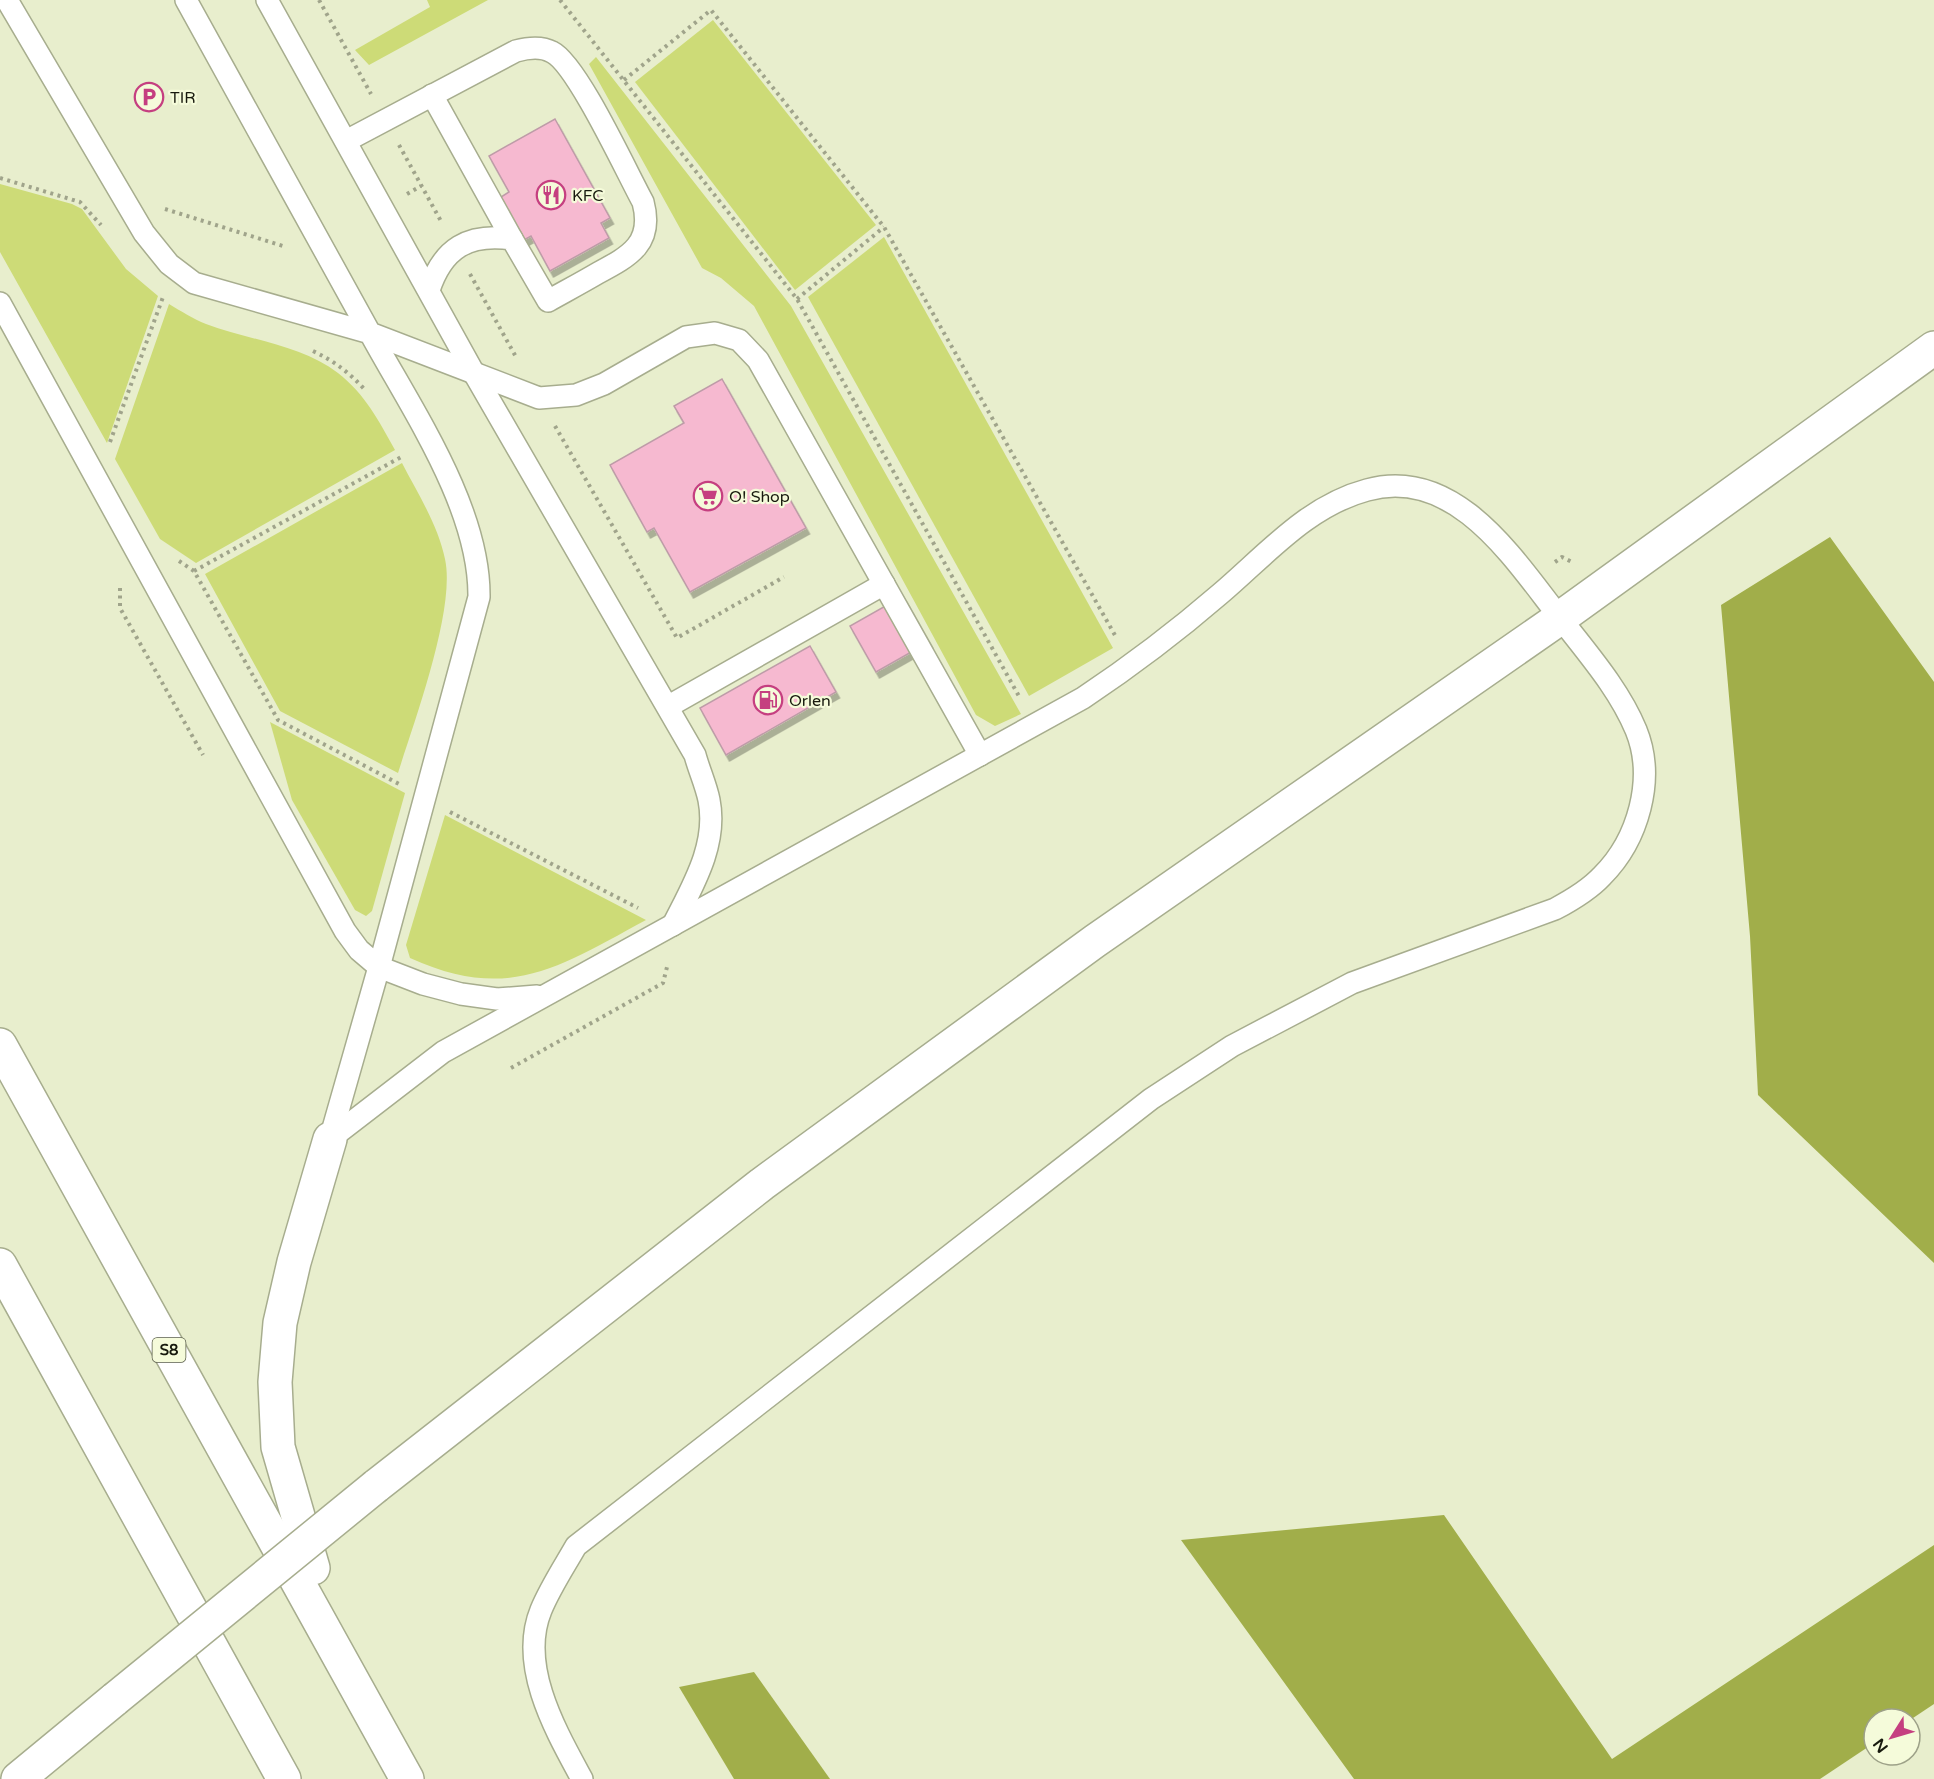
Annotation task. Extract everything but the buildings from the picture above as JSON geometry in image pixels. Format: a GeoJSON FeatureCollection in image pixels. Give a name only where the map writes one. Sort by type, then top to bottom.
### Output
{"type":"FeatureCollection","features":[{"type":"Feature","properties":{"kind":"main road"},"geometry":{"type":"LineString","coordinates":[[18,1779],[376,1486],[771,1177],[1095,941],[1560,618],[1934,348]]}},
{"type":"Feature","properties":{"kind":"main road","name":"S8"},"geometry":{"type":"LineString","coordinates":[[0,1045],[407,1779]]}},
{"type":"Feature","properties":{"kind":"main road"},"geometry":{"type":"LineString","coordinates":[[330,1139],[294,1262],[280,1323],[275,1382],[278,1447],[339,1656]]}},
{"type":"Feature","properties":{"kind":"main road"},"geometry":{"type":"LineString","coordinates":[[2,1269],[284,1779]]}},
{"type":"Feature","properties":{"kind":"lane"},"geometry":{"type":"LineString","coordinates":[[7,0],[135,216],[169,264],[194,283],[370,333],[539,398],[576,395],[604,384],[686,337],[715,333],[739,340],[758,360],[980,755]]}},
{"type":"Feature","properties":{"kind":"lane"},"geometry":{"type":"LineString","coordinates":[[186,0],[445,471],[471,534],[479,569],[479,597],[330,1139]]}},
{"type":"Feature","properties":{"kind":"lane"},"geometry":{"type":"LineString","coordinates":[[267,0],[476,375],[669,706],[695,755],[710,802],[709,836],[701,870],[673,925]]}},
{"type":"Feature","properties":{"kind":"lane"},"geometry":{"type":"LineString","coordinates":[[346,141],[432,95],[516,51],[534,48],[552,52],[563,60],[579,84],[643,202],[647,218],[640,244],[631,255],[548,301],[432,95]]}},
{"type":"Feature","properties":{"kind":"lane"},"geometry":{"type":"LineString","coordinates":[[429,290],[439,266],[456,248],[480,237],[512,239]]}},
{"type":"Feature","properties":{"kind":"lane"},"geometry":{"type":"LineString","coordinates":[[0,303],[345,931],[359,950],[379,967],[461,994],[497,999],[545,995]]}},
{"type":"Feature","properties":{"kind":"lane"},"geometry":{"type":"LineString","coordinates":[[330,1139],[443,1052],[1083,698],[1149,654],[1301,522],[1331,503],[1369,489],[1408,487],[1448,499],[1483,523],[1610,682],[1636,731],[1644,769],[1635,827],[1603,876],[1580,895],[1555,909],[1444,947],[1352,983],[1232,1046],[1151,1099],[576,1546],[540,1612],[534,1639],[538,1674],[548,1711],[582,1779]]}},
{"type":"Feature","properties":{"kind":"lane"},"geometry":{"type":"LineString","coordinates":[[669,706],[884,584]]}},
{"type":"Feature","properties":{"kind":"path"},"geometry":{"type":"LineString","coordinates":[[319,0],[539,398],[676,638],[784,577]]}},
{"type":"Feature","properties":{"kind":"path"},"geometry":{"type":"LineString","coordinates":[[560,0],[797,299],[1025,707]]}},
{"type":"Feature","properties":{"kind":"path"},"geometry":{"type":"LineString","coordinates":[[624,80],[711,10],[884,227],[1122,647]]}},
{"type":"Feature","properties":{"kind":"path"},"geometry":{"type":"LineString","coordinates":[[0,178],[80,202],[107,233],[155,205],[285,245],[289,250]]}},
{"type":"Feature","properties":{"kind":"path"},"geometry":{"type":"LineString","coordinates":[[383,207],[421,186]]}},
{"type":"Feature","properties":{"kind":"path"},"geometry":{"type":"LineString","coordinates":[[797,299],[884,227]]}},
{"type":"Feature","properties":{"kind":"path"},"geometry":{"type":"LineString","coordinates":[[109,446],[165,292],[170,296]]}},
{"type":"Feature","properties":{"kind":"path"},"geometry":{"type":"LineString","coordinates":[[311,350],[346,371],[369,396]]}},
{"type":"Feature","properties":{"kind":"path"},"geometry":{"type":"LineString","coordinates":[[398,445],[409,465]]}},
{"type":"Feature","properties":{"kind":"path"},"geometry":{"type":"LineString","coordinates":[[194,572],[404,455]]}},
{"type":"Feature","properties":{"kind":"path"},"geometry":{"type":"LineString","coordinates":[[174,558],[194,572],[278,720],[402,786],[405,775]]}},
{"type":"Feature","properties":{"kind":"path"},"geometry":{"type":"LineString","coordinates":[[424,798],[638,908]]}},
{"type":"Feature","properties":{"kind":"green space"},"geometry":{"type":"Polygon","coordinates":[[[427,0],[488,0],[369,65],[355,50],[430,7],[427,0]]]}},
{"type":"Feature","properties":{"kind":"green space"},"geometry":{"type":"Polygon","coordinates":[[[713,20],[876,225],[795,290],[635,82],[713,20]]]}},
{"type":"Feature","properties":{"kind":"green space"},"geometry":{"type":"Polygon","coordinates":[[[596,57],[791,306],[1021,714],[995,726],[976,715],[754,306],[721,278],[702,268],[589,64],[596,57]]]}},
{"type":"Feature","properties":{"kind":"green space"},"geometry":{"type":"Polygon","coordinates":[[[0,184],[72,204],[82,209],[126,269],[158,296],[107,443],[0,252],[0,184]]]}},
{"type":"Feature","properties":{"kind":"green space"},"geometry":{"type":"Polygon","coordinates":[[[884,237],[1113,648],[1029,696],[808,297],[884,237]]]}},
{"type":"Feature","properties":{"kind":"green space"},"geometry":{"type":"Polygon","coordinates":[[[169,304],[206,324],[291,349],[338,373],[364,399],[395,450],[196,563],[160,539],[115,459],[169,304]]]}},
{"type":"Feature","properties":{"kind":"green space"},"geometry":{"type":"Polygon","coordinates":[[[402,463],[438,534],[445,559],[447,580],[445,606],[432,666],[398,773],[280,711],[205,574],[402,463]]]}},
{"type":"Feature","properties":{"kind":"green space"},"geometry":{"type":"Polygon","coordinates":[[[1830,537],[1934,682],[1934,1263],[1758,1095],[1750,936],[1721,605],[1830,537]]]}},
{"type":"Feature","properties":{"kind":"green space"},"geometry":{"type":"Polygon","coordinates":[[[270,722],[405,793],[372,911],[366,916],[355,910],[292,800],[270,722]]]}},
{"type":"Feature","properties":{"kind":"green space"},"geometry":{"type":"Polygon","coordinates":[[[445,815],[646,920],[559,965],[533,974],[505,978],[476,978],[445,971],[410,958],[406,945],[445,815]]]}},
{"type":"Feature","properties":{"kind":"green space"},"geometry":{"type":"Polygon","coordinates":[[[1444,1515],[1612,1759],[1934,1545],[1934,1704],[1922,1712],[1922,1707],[1862,1707],[1862,1751],[1820,1779],[1354,1779],[1181,1540],[1444,1515]]]}},
{"type":"Feature","properties":{"kind":"green space"},"geometry":{"type":"Polygon","coordinates":[[[754,1672],[830,1779],[734,1779],[679,1687],[754,1672]]]}},
{"type":"Feature","properties":{"kind":"place","name":"TIR"},"geometry":{"type":"Point","coordinates":[149,97]}},
{"type":"Feature","properties":{"kind":"place","name":"KFC"},"geometry":{"type":"Point","coordinates":[551,195]}},
{"type":"Feature","properties":{"kind":"place","name":"O! Shop"},"geometry":{"type":"Point","coordinates":[708,496]}},
{"type":"Feature","properties":{"kind":"place","name":"Orlen"},"geometry":{"type":"Point","coordinates":[768,700]}}]}
